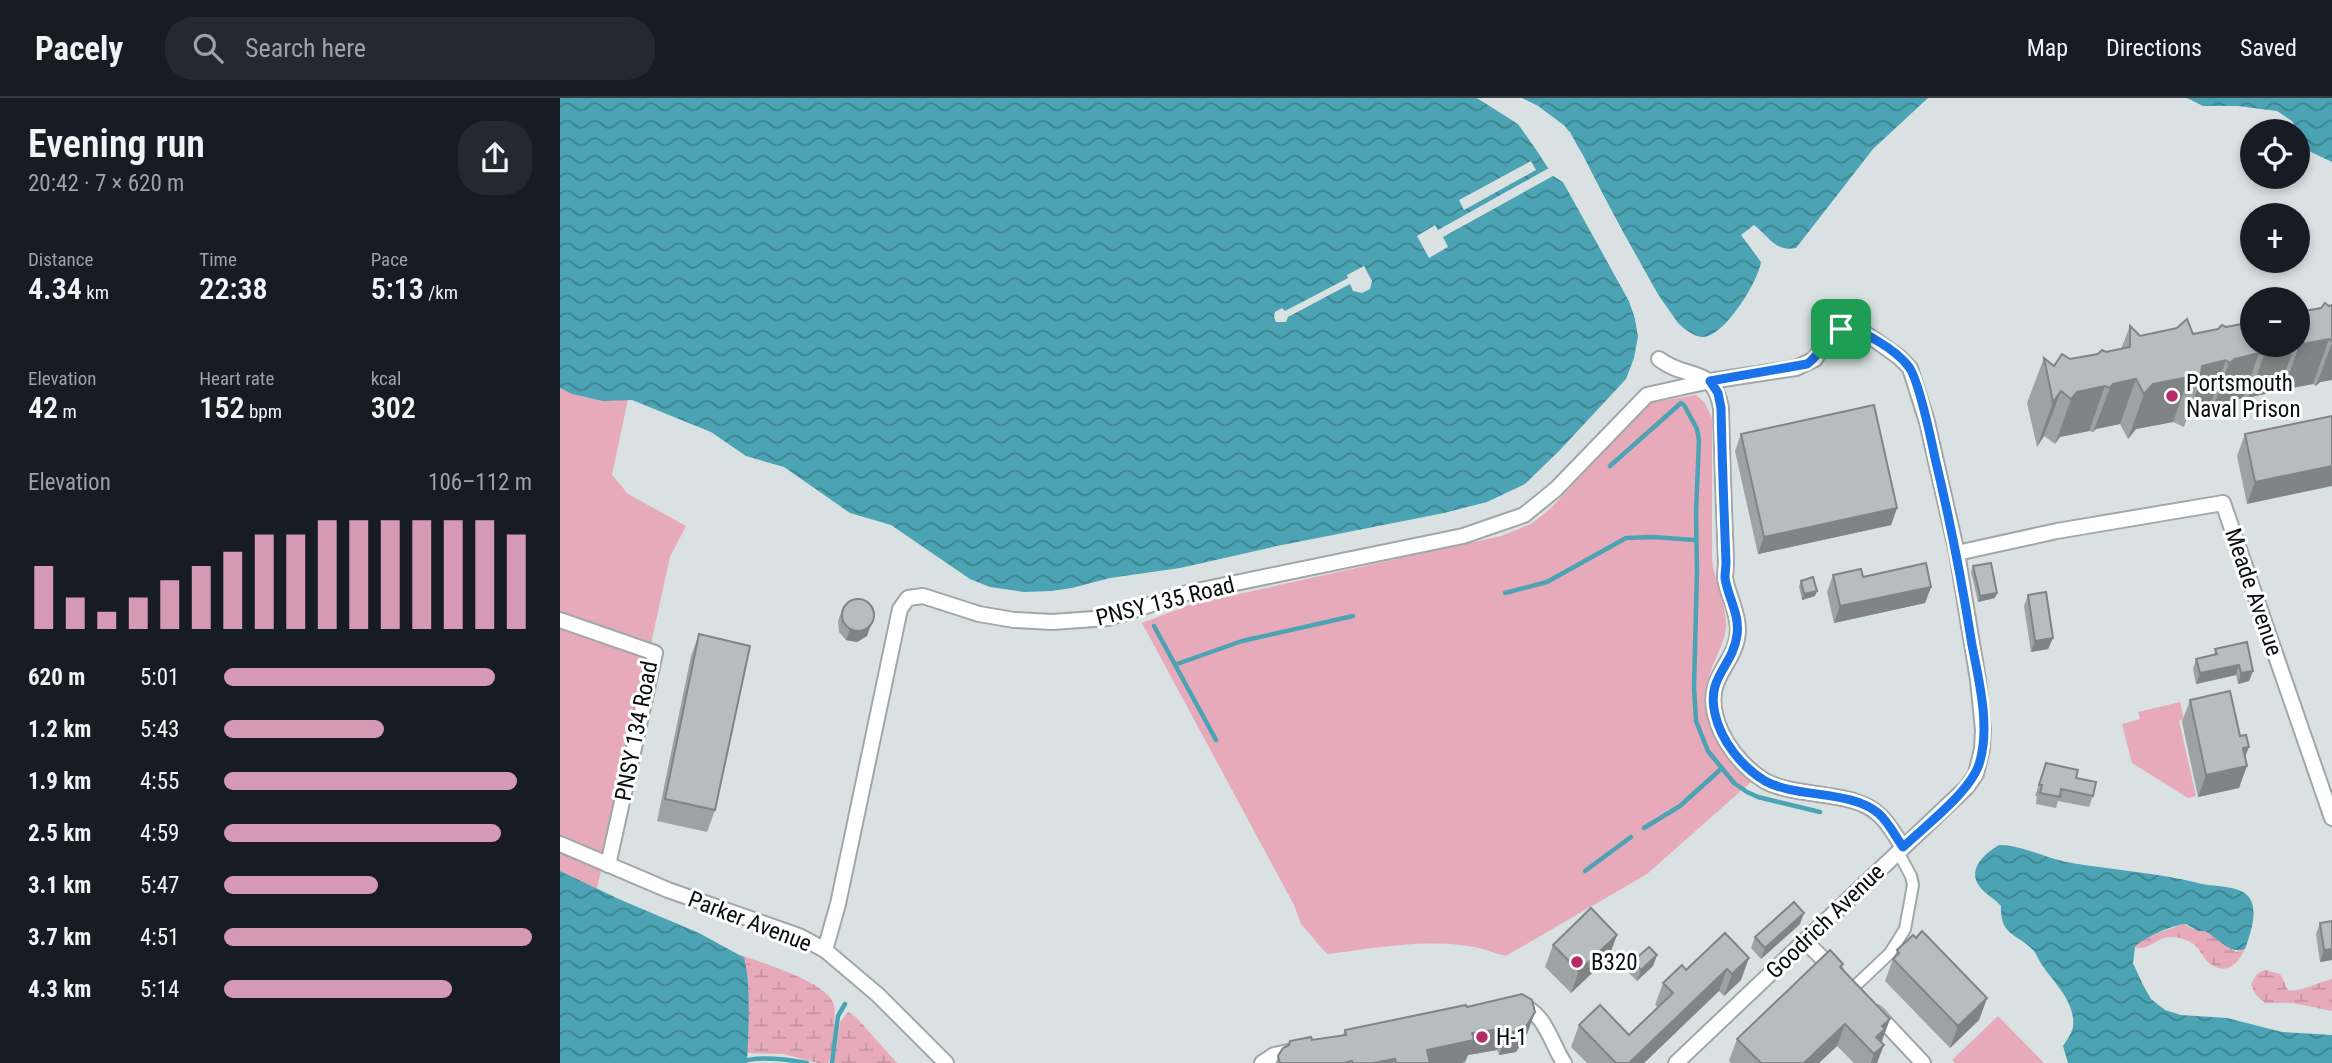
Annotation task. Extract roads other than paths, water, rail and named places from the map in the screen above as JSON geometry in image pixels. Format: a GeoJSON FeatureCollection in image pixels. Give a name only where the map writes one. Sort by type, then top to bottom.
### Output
{"type":"FeatureCollection","features":[{"type":"Feature","properties":{"kind":"street","name":"Goodrich Avenue"},"geometry":{"type":"LineString","coordinates":[[1676,1063],[1967,787],[1976,774],[1983,730],[1978,680],[1957,553],[1927,422],[1910,368],[1871,337],[1848,328],[1832,334],[1815,359],[1807,364],[1710,381]]}},
{"type":"Feature","properties":{"kind":"street"},"geometry":{"type":"LineString","coordinates":[[1659,359],[1667,365],[1710,381],[1718,393],[1721,408],[1725,578],[1737,612],[1738,629],[1733,651],[1715,684],[1713,695],[1715,715],[1722,734],[1737,756],[1765,780],[1792,790],[1850,801],[1878,813],[1900,849],[1911,876],[1913,885],[1905,929],[1890,953],[1852,989]]}},
{"type":"Feature","properties":{"kind":"street","name":"PNSY 135 Road"},"geometry":{"type":"LineString","coordinates":[[825,950],[838,904],[900,609],[908,598],[923,596],[979,614],[1014,620],[1052,622],[1108,618],[1187,593],[1463,536],[1524,515],[1556,489],[1647,395],[1710,381]]}},
{"type":"Feature","properties":{"kind":"street","name":"Meade Avenue"},"geometry":{"type":"LineString","coordinates":[[1957,553],[2057,531],[2223,503],[2332,818]]}},
{"type":"Feature","properties":{"kind":"street","name":"PNSY 134 Road"},"geometry":{"type":"LineString","coordinates":[[560,620],[655,653],[608,865]]}},
{"type":"Feature","properties":{"kind":"street","name":"Parker Avenue"},"geometry":{"type":"LineString","coordinates":[[560,844],[668,890],[799,936],[825,950],[878,995],[946,1063]]}},
{"type":"Feature","properties":{"kind":"street"},"geometry":{"type":"LineString","coordinates":[[1805,941],[1923,1063]]}},
{"type":"Feature","properties":{"kind":"street"},"geometry":{"type":"LineString","coordinates":[[1510,1005],[1523,1006],[1533,1012],[1548,1032],[1564,1063]]}},
{"type":"Feature","properties":{"kind":"street"},"geometry":{"type":"LineString","coordinates":[[1262,1063],[1274,1055],[1306,1048]]}},
{"type":"Feature","properties":{"kind":"water"},"geometry":{"type":"Polygon","coordinates":[[[560,98],[1477,98],[1518,124],[1551,171],[1563,182],[1629,301],[1638,336],[1634,358],[1626,379],[1559,451],[1525,484],[1487,502],[1180,568],[1110,578],[1072,588],[1024,592],[990,587],[970,579],[891,525],[850,513],[784,467],[746,456],[711,432],[632,400],[603,401],[572,394],[560,388],[560,98]]]}},
{"type":"Feature","properties":{"kind":"water"},"geometry":{"type":"Polygon","coordinates":[[[1522,98],[1928,98],[1873,149],[1796,248],[1778,246],[1754,225],[1741,235],[1761,262],[1759,271],[1747,295],[1730,319],[1711,335],[1703,337],[1688,331],[1668,312],[1565,126],[1522,98]]]}},
{"type":"Feature","properties":{"kind":"water"},"geometry":{"type":"Polygon","coordinates":[[[2187,98],[2332,98],[2332,162],[2310,151],[2310,119],[2289,119],[2277,111],[2238,106],[2203,106],[2187,98]]]}},
{"type":"Feature","properties":{"kind":"water"},"geometry":{"type":"Polygon","coordinates":[[[1999,845],[2016,847],[2066,862],[2165,876],[2233,888],[2245,893],[2252,903],[2253,916],[2245,949],[2229,948],[2205,931],[2198,931],[2186,924],[2167,929],[2135,947],[2133,963],[2143,985],[2151,999],[2165,1010],[2181,1015],[2227,1018],[2282,1032],[2332,1035],[2332,1063],[2068,1063],[2063,1046],[2072,1029],[2073,1018],[2068,1001],[2034,951],[2003,924],[2001,906],[1982,890],[1976,881],[1976,868],[1979,863],[1999,845]]]}},
{"type":"Feature","properties":{"kind":"water"},"geometry":{"type":"Polygon","coordinates":[[[560,871],[699,933],[743,957],[748,978],[747,1063],[560,1063],[560,871]]]}},
{"type":"Feature","properties":{"kind":"waterway"},"geometry":{"type":"LineString","coordinates":[[1610,466],[1681,403],[1684,405],[1697,429],[1699,440],[1694,687],[1696,721],[1708,751],[1734,783],[1758,797],[1820,812]]}},
{"type":"Feature","properties":{"kind":"waterway"},"geometry":{"type":"LineString","coordinates":[[1505,593],[1547,582],[1626,538],[1695,540]]}},
{"type":"Feature","properties":{"kind":"waterway"},"geometry":{"type":"LineString","coordinates":[[1177,664],[1242,641],[1353,616]]}},
{"type":"Feature","properties":{"kind":"waterway"},"geometry":{"type":"LineString","coordinates":[[1154,626],[1216,740]]}},
{"type":"Feature","properties":{"kind":"waterway"},"geometry":{"type":"LineString","coordinates":[[1644,828],[1680,806],[1722,768]]}},
{"type":"Feature","properties":{"kind":"waterway"},"geometry":{"type":"LineString","coordinates":[[1585,871],[1631,837]]}},
{"type":"Feature","properties":{"kind":"waterway"},"geometry":{"type":"LineString","coordinates":[[832,1063],[838,1016],[845,1004]]}},
{"type":"Feature","properties":{"kind":"waterway"},"geometry":{"type":"LineString","coordinates":[[739,1063],[763,1059],[807,1063]]}},
{"type":"Feature","properties":{"kind":"place","name":"Portsmouth Naval Prison"},"geometry":{"type":"Point","coordinates":[2172,396]}},
{"type":"Feature","properties":{"kind":"place","name":"B320"},"geometry":{"type":"Point","coordinates":[1577,962]}},
{"type":"Feature","properties":{"kind":"place","name":"H-1"},"geometry":{"type":"Point","coordinates":[1482,1037]}}]}
